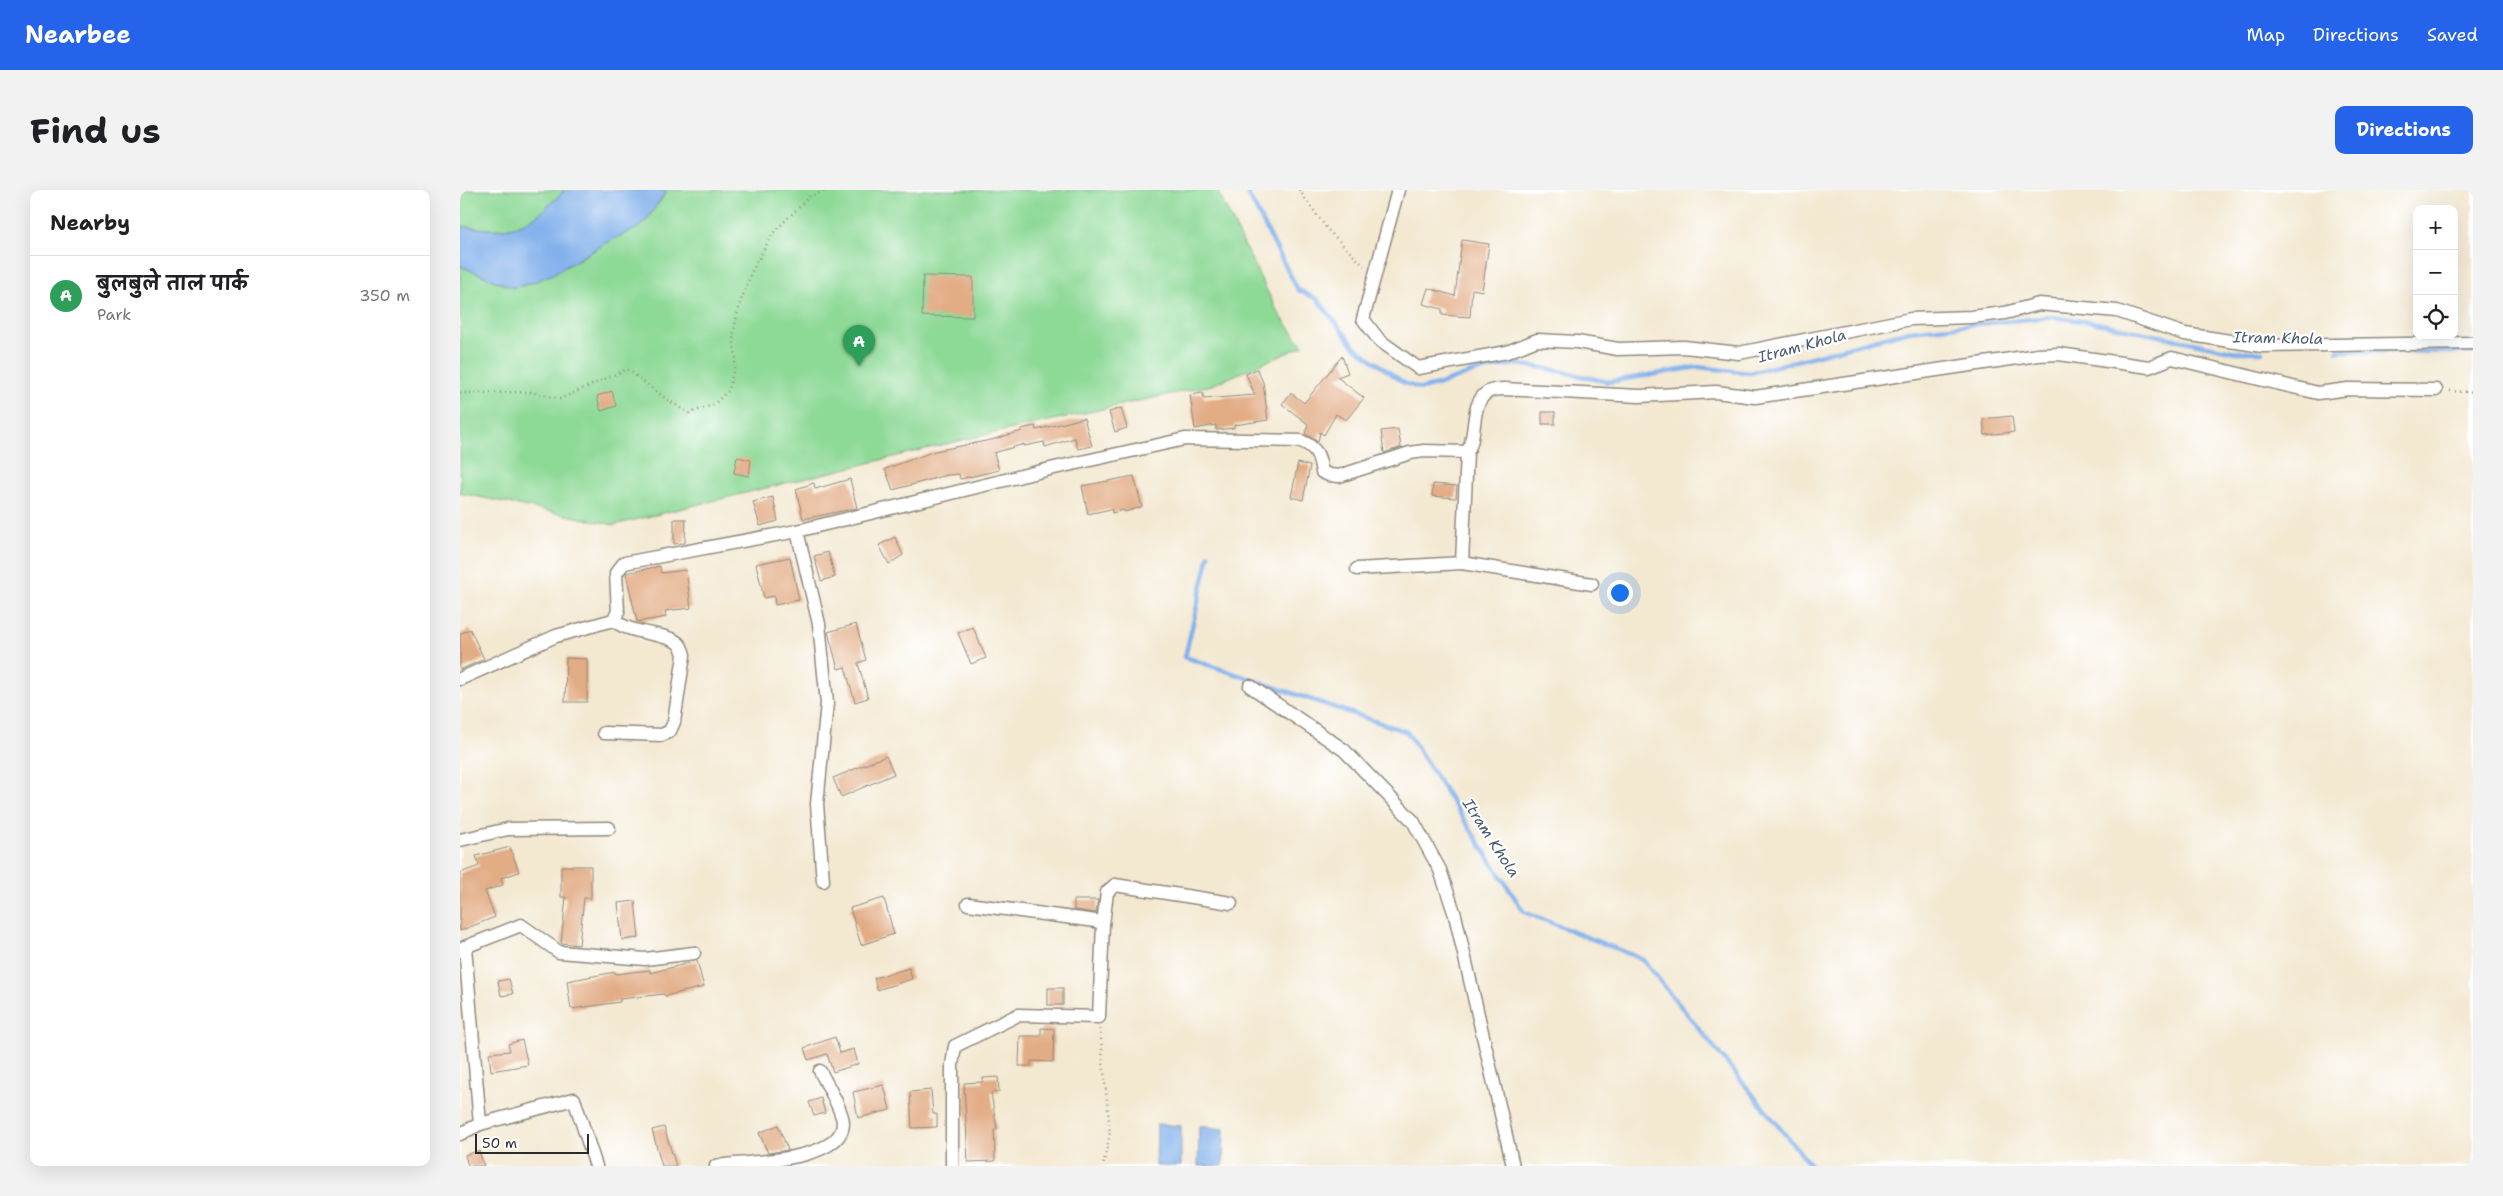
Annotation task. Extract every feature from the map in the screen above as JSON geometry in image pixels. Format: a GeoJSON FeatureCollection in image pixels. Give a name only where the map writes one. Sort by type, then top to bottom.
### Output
{"type":"FeatureCollection","features":[{"type":"Feature","properties":{"kind":"street"},"geometry":{"type":"LineString","coordinates":[[1398,190],[1363,319],[1379,340],[1418,368],[1507,352],[1537,340],[1577,342],[1618,349],[1684,347],[1739,353],[1911,320],[1988,315],[2039,304],[2117,311],[2185,334],[2262,346],[2473,343]]}},
{"type":"Feature","properties":{"kind":"street"},"geometry":{"type":"LineString","coordinates":[[1462,563],[1467,452],[1472,445],[1477,410],[1480,401],[1488,392],[1504,388],[1639,396],[1716,392],[1755,396],[2038,355],[2059,354],[2149,367],[2172,358],[2318,393],[2348,390],[2436,390]]}},
{"type":"Feature","properties":{"kind":"street"},"geometry":{"type":"LineString","coordinates":[[460,679],[556,636],[613,620],[618,612],[616,573],[624,563],[797,531],[1050,469],[1185,439],[1301,441],[1319,452],[1322,472],[1339,476],[1410,453],[1424,451],[1467,452]]}},
{"type":"Feature","properties":{"kind":"street"},"geometry":{"type":"LineString","coordinates":[[797,531],[819,624],[827,703],[817,804],[823,880]]}},
{"type":"Feature","properties":{"kind":"street"},"geometry":{"type":"LineString","coordinates":[[1357,569],[1462,563],[1592,584]]}},
{"type":"Feature","properties":{"kind":"street"},"geometry":{"type":"LineString","coordinates":[[604,733],[662,735],[670,730],[674,722],[684,655],[680,645],[672,638],[636,632],[622,627],[613,620]]}},
{"type":"Feature","properties":{"kind":"street"},"geometry":{"type":"LineString","coordinates":[[1250,686],[1344,750],[1412,820],[1440,870],[1455,915],[1513,1166]]}},
{"type":"Feature","properties":{"kind":"street"},"geometry":{"type":"LineString","coordinates":[[460,840],[508,828],[609,828]]}},
{"type":"Feature","properties":{"kind":"street"},"geometry":{"type":"LineString","coordinates":[[952,1166],[952,1065],[955,1046],[1018,1015],[1099,1017],[1103,924],[1107,892],[1115,885],[1231,903]]}},
{"type":"Feature","properties":{"kind":"street"},"geometry":{"type":"LineString","coordinates":[[968,904],[1096,921],[1103,924]]}},
{"type":"Feature","properties":{"kind":"street"},"geometry":{"type":"LineString","coordinates":[[480,1124],[462,948],[522,925],[560,952],[645,960],[694,953]]}},
{"type":"Feature","properties":{"kind":"street"},"geometry":{"type":"LineString","coordinates":[[716,1166],[788,1160],[833,1144],[842,1135],[843,1120],[820,1071]]}},
{"type":"Feature","properties":{"kind":"street"},"geometry":{"type":"LineString","coordinates":[[460,1134],[480,1124],[574,1099],[596,1166]]}},
{"type":"Feature","properties":{"kind":"path"},"geometry":{"type":"LineString","coordinates":[[460,392],[530,392],[560,399],[627,369],[666,399],[689,413],[713,405],[729,390],[736,359],[733,335],[739,306],[751,273],[772,233],[810,196],[829,190]]}},
{"type":"Feature","properties":{"kind":"path"},"geometry":{"type":"LineString","coordinates":[[1299,190],[1327,229],[1374,276]]}},
{"type":"Feature","properties":{"kind":"path"},"geometry":{"type":"LineString","coordinates":[[2436,390],[2473,392]]}},
{"type":"Feature","properties":{"kind":"path"},"geometry":{"type":"LineString","coordinates":[[1099,1017],[1110,1134],[1103,1166]]}},
{"type":"Feature","properties":{"kind":"green space"},"geometry":{"type":"Polygon","coordinates":[[[460,190],[564,190],[547,207],[526,222],[506,228],[485,229],[460,226],[460,190]]]}},
{"type":"Feature","properties":{"kind":"green space"},"geometry":{"type":"Polygon","coordinates":[[[667,190],[1217,190],[1277,311],[1303,346],[1212,385],[967,439],[614,525],[460,493],[460,266],[508,286],[513,287],[527,284],[567,266],[612,239],[648,213],[660,202],[667,190]]]}},
{"type":"Feature","properties":{"kind":"water"},"geometry":{"type":"Polygon","coordinates":[[[564,190],[667,190],[646,221],[636,229],[611,240],[553,274],[534,282],[513,288],[460,266],[460,226],[496,229],[516,226],[536,216],[564,190]]]}},
{"type":"Feature","properties":{"kind":"water"},"geometry":{"type":"Polygon","coordinates":[[[1157,1124],[1181,1126],[1181,1166],[1156,1166],[1157,1124]]]}},
{"type":"Feature","properties":{"kind":"water"},"geometry":{"type":"Polygon","coordinates":[[[1199,1126],[1224,1129],[1223,1166],[1198,1166],[1199,1126]]]}},
{"type":"Feature","properties":{"kind":"building"},"geometry":{"type":"Polygon","coordinates":[[[1462,240],[1489,244],[1482,291],[1472,289],[1470,317],[1442,315],[1442,309],[1423,304],[1428,288],[1455,296],[1462,240]]]}},
{"type":"Feature","properties":{"kind":"building"},"geometry":{"type":"Polygon","coordinates":[[[923,276],[973,277],[973,317],[922,316],[923,276]]]}},
{"type":"Feature","properties":{"kind":"building"},"geometry":{"type":"Polygon","coordinates":[[[1342,356],[1348,373],[1337,377],[1364,398],[1346,420],[1336,414],[1324,435],[1320,432],[1318,442],[1305,434],[1308,424],[1282,404],[1291,393],[1304,403],[1342,356]]]}},
{"type":"Feature","properties":{"kind":"building"},"geometry":{"type":"Polygon","coordinates":[[[1257,369],[1263,382],[1268,420],[1234,425],[1234,428],[1216,430],[1216,425],[1195,429],[1190,395],[1203,393],[1204,399],[1255,395],[1246,374],[1257,369]]]}},
{"type":"Feature","properties":{"kind":"building"},"geometry":{"type":"Polygon","coordinates":[[[612,391],[616,406],[601,411],[597,396],[612,391]]]}},
{"type":"Feature","properties":{"kind":"building"},"geometry":{"type":"Polygon","coordinates":[[[1121,408],[1127,428],[1115,432],[1109,412],[1121,408]]]}},
{"type":"Feature","properties":{"kind":"building"},"geometry":{"type":"Polygon","coordinates":[[[1542,412],[1555,412],[1555,424],[1542,424],[1542,412]]]}},
{"type":"Feature","properties":{"kind":"building"},"geometry":{"type":"Polygon","coordinates":[[[2012,416],[2014,432],[1985,435],[1983,419],[2012,416]]]}},
{"type":"Feature","properties":{"kind":"building"},"geometry":{"type":"Polygon","coordinates":[[[1084,418],[1092,446],[1078,449],[1075,438],[1045,447],[1044,442],[1024,446],[1024,444],[994,453],[999,470],[960,479],[959,474],[947,475],[893,490],[885,469],[935,451],[991,440],[1022,431],[1021,429],[1035,426],[1036,430],[1084,418]]]}},
{"type":"Feature","properties":{"kind":"building"},"geometry":{"type":"Polygon","coordinates":[[[1398,429],[1401,447],[1384,453],[1381,431],[1398,429]]]}},
{"type":"Feature","properties":{"kind":"building"},"geometry":{"type":"Polygon","coordinates":[[[737,457],[751,460],[749,476],[734,473],[737,457]]]}},
{"type":"Feature","properties":{"kind":"building"},"geometry":{"type":"Polygon","coordinates":[[[1298,463],[1310,466],[1303,500],[1291,497],[1298,463]]]}},
{"type":"Feature","properties":{"kind":"building"},"geometry":{"type":"Polygon","coordinates":[[[1134,476],[1142,507],[1124,512],[1124,510],[1112,513],[1111,509],[1088,514],[1082,486],[1134,476]]]}},
{"type":"Feature","properties":{"kind":"building"},"geometry":{"type":"Polygon","coordinates":[[[850,479],[857,508],[803,519],[796,489],[814,483],[815,489],[850,479]]]}},
{"type":"Feature","properties":{"kind":"building"},"geometry":{"type":"Polygon","coordinates":[[[1433,484],[1457,486],[1456,498],[1432,496],[1433,484]]]}},
{"type":"Feature","properties":{"kind":"building"},"geometry":{"type":"Polygon","coordinates":[[[773,497],[778,521],[760,526],[753,502],[773,497]]]}},
{"type":"Feature","properties":{"kind":"building"},"geometry":{"type":"Polygon","coordinates":[[[674,519],[686,519],[685,543],[674,544],[674,519]]]}},
{"type":"Feature","properties":{"kind":"building"},"geometry":{"type":"Polygon","coordinates":[[[895,537],[903,555],[889,564],[879,545],[895,537]]]}},
{"type":"Feature","properties":{"kind":"building"},"geometry":{"type":"Polygon","coordinates":[[[828,552],[835,577],[821,581],[814,556],[828,552]]]}},
{"type":"Feature","properties":{"kind":"building"},"geometry":{"type":"Polygon","coordinates":[[[790,557],[799,600],[775,605],[774,596],[764,598],[756,564],[790,557]]]}},
{"type":"Feature","properties":{"kind":"building"},"geometry":{"type":"Polygon","coordinates":[[[660,566],[661,573],[686,570],[691,608],[665,611],[666,617],[637,622],[626,573],[660,566]]]}},
{"type":"Feature","properties":{"kind":"building"},"geometry":{"type":"Polygon","coordinates":[[[856,624],[866,660],[858,663],[868,698],[855,702],[845,667],[838,669],[828,632],[856,624]]]}},
{"type":"Feature","properties":{"kind":"building"},"geometry":{"type":"Polygon","coordinates":[[[973,627],[986,658],[971,664],[958,633],[973,627]]]}},
{"type":"Feature","properties":{"kind":"building"},"geometry":{"type":"Polygon","coordinates":[[[470,629],[484,659],[460,670],[460,634],[470,629]]]}},
{"type":"Feature","properties":{"kind":"building"},"geometry":{"type":"Polygon","coordinates":[[[566,658],[587,659],[587,702],[565,702],[566,658]]]}},
{"type":"Feature","properties":{"kind":"building"},"geometry":{"type":"Polygon","coordinates":[[[886,756],[894,774],[841,797],[833,778],[886,756]]]}},
{"type":"Feature","properties":{"kind":"building"},"geometry":{"type":"Polygon","coordinates":[[[510,847],[519,872],[501,878],[503,885],[485,891],[495,917],[460,931],[460,873],[479,866],[476,856],[510,847]]]}},
{"type":"Feature","properties":{"kind":"building"},"geometry":{"type":"Polygon","coordinates":[[[561,866],[591,866],[591,898],[584,898],[579,945],[561,943],[566,897],[561,897],[561,866]]]}},
{"type":"Feature","properties":{"kind":"building"},"geometry":{"type":"Polygon","coordinates":[[[884,898],[894,934],[861,945],[850,908],[884,898]]]}},
{"type":"Feature","properties":{"kind":"building"},"geometry":{"type":"Polygon","coordinates":[[[1074,900],[1098,900],[1096,913],[1074,910],[1074,900]]]}},
{"type":"Feature","properties":{"kind":"building"},"geometry":{"type":"Polygon","coordinates":[[[635,901],[639,938],[622,940],[618,903],[635,901]]]}},
{"type":"Feature","properties":{"kind":"building"},"geometry":{"type":"Polygon","coordinates":[[[697,961],[704,987],[665,996],[664,994],[620,999],[620,1002],[571,1009],[567,981],[615,972],[616,974],[650,970],[650,973],[697,961]]]}},
{"type":"Feature","properties":{"kind":"building"},"geometry":{"type":"Polygon","coordinates":[[[909,968],[912,979],[877,990],[874,978],[909,968]]]}},
{"type":"Feature","properties":{"kind":"building"},"geometry":{"type":"Polygon","coordinates":[[[509,979],[513,994],[501,996],[498,981],[509,979]]]}},
{"type":"Feature","properties":{"kind":"building"},"geometry":{"type":"Polygon","coordinates":[[[1048,988],[1063,988],[1063,1005],[1048,1005],[1048,988]]]}},
{"type":"Feature","properties":{"kind":"building"},"geometry":{"type":"Polygon","coordinates":[[[1041,1028],[1054,1029],[1053,1062],[1031,1061],[1031,1066],[1019,1066],[1020,1036],[1041,1036],[1041,1028]]]}},
{"type":"Feature","properties":{"kind":"building"},"geometry":{"type":"Polygon","coordinates":[[[835,1037],[840,1053],[854,1049],[858,1064],[833,1072],[827,1054],[808,1060],[804,1048],[835,1037]]]}},
{"type":"Feature","properties":{"kind":"building"},"geometry":{"type":"Polygon","coordinates":[[[522,1040],[528,1065],[491,1071],[489,1053],[510,1051],[508,1044],[522,1040]]]}},
{"type":"Feature","properties":{"kind":"building"},"geometry":{"type":"Polygon","coordinates":[[[998,1077],[999,1092],[991,1093],[997,1129],[994,1130],[995,1161],[968,1162],[964,1083],[983,1082],[983,1078],[998,1077]]]}},
{"type":"Feature","properties":{"kind":"building"},"geometry":{"type":"Polygon","coordinates":[[[884,1085],[890,1110],[858,1118],[853,1092],[884,1085]]]}},
{"type":"Feature","properties":{"kind":"building"},"geometry":{"type":"Polygon","coordinates":[[[931,1090],[933,1114],[937,1114],[937,1127],[912,1128],[910,1092],[931,1090]]]}},
{"type":"Feature","properties":{"kind":"building"},"geometry":{"type":"Polygon","coordinates":[[[821,1098],[825,1113],[814,1116],[809,1102],[821,1098]]]}},
{"type":"Feature","properties":{"kind":"building"},"geometry":{"type":"Polygon","coordinates":[[[778,1125],[788,1150],[768,1153],[759,1133],[778,1125]]]}},
{"type":"Feature","properties":{"kind":"building"},"geometry":{"type":"Polygon","coordinates":[[[664,1127],[676,1166],[662,1166],[652,1130],[664,1127]]]}},
{"type":"Feature","properties":{"kind":"building"},"geometry":{"type":"Polygon","coordinates":[[[479,1151],[484,1166],[468,1166],[465,1155],[479,1151]]]}},
{"type":"Feature","properties":{"kind":"waterway","name":"Itram Khola"},"geometry":{"type":"LineString","coordinates":[[1246,190],[1298,290],[1317,299],[1355,347],[1404,383],[1421,389],[1476,371],[1515,364],[1550,369],[1608,382],[1698,367],[1750,373],[1909,331],[2051,317],[2092,322],[2236,352],[2262,352]]}},
{"type":"Feature","properties":{"kind":"waterway"},"geometry":{"type":"LineString","coordinates":[[2337,351],[2473,352]]}},
{"type":"Feature","properties":{"kind":"waterway","name":"Itram Khola"},"geometry":{"type":"LineString","coordinates":[[1209,555],[1185,657],[1407,732],[1524,912],[1642,959],[1811,1166]]}},
{"type":"Feature","properties":{"kind":"place","name":"बुलबुले ताल पार्क"},"geometry":{"type":"Point","coordinates":[859,366]}}]}
